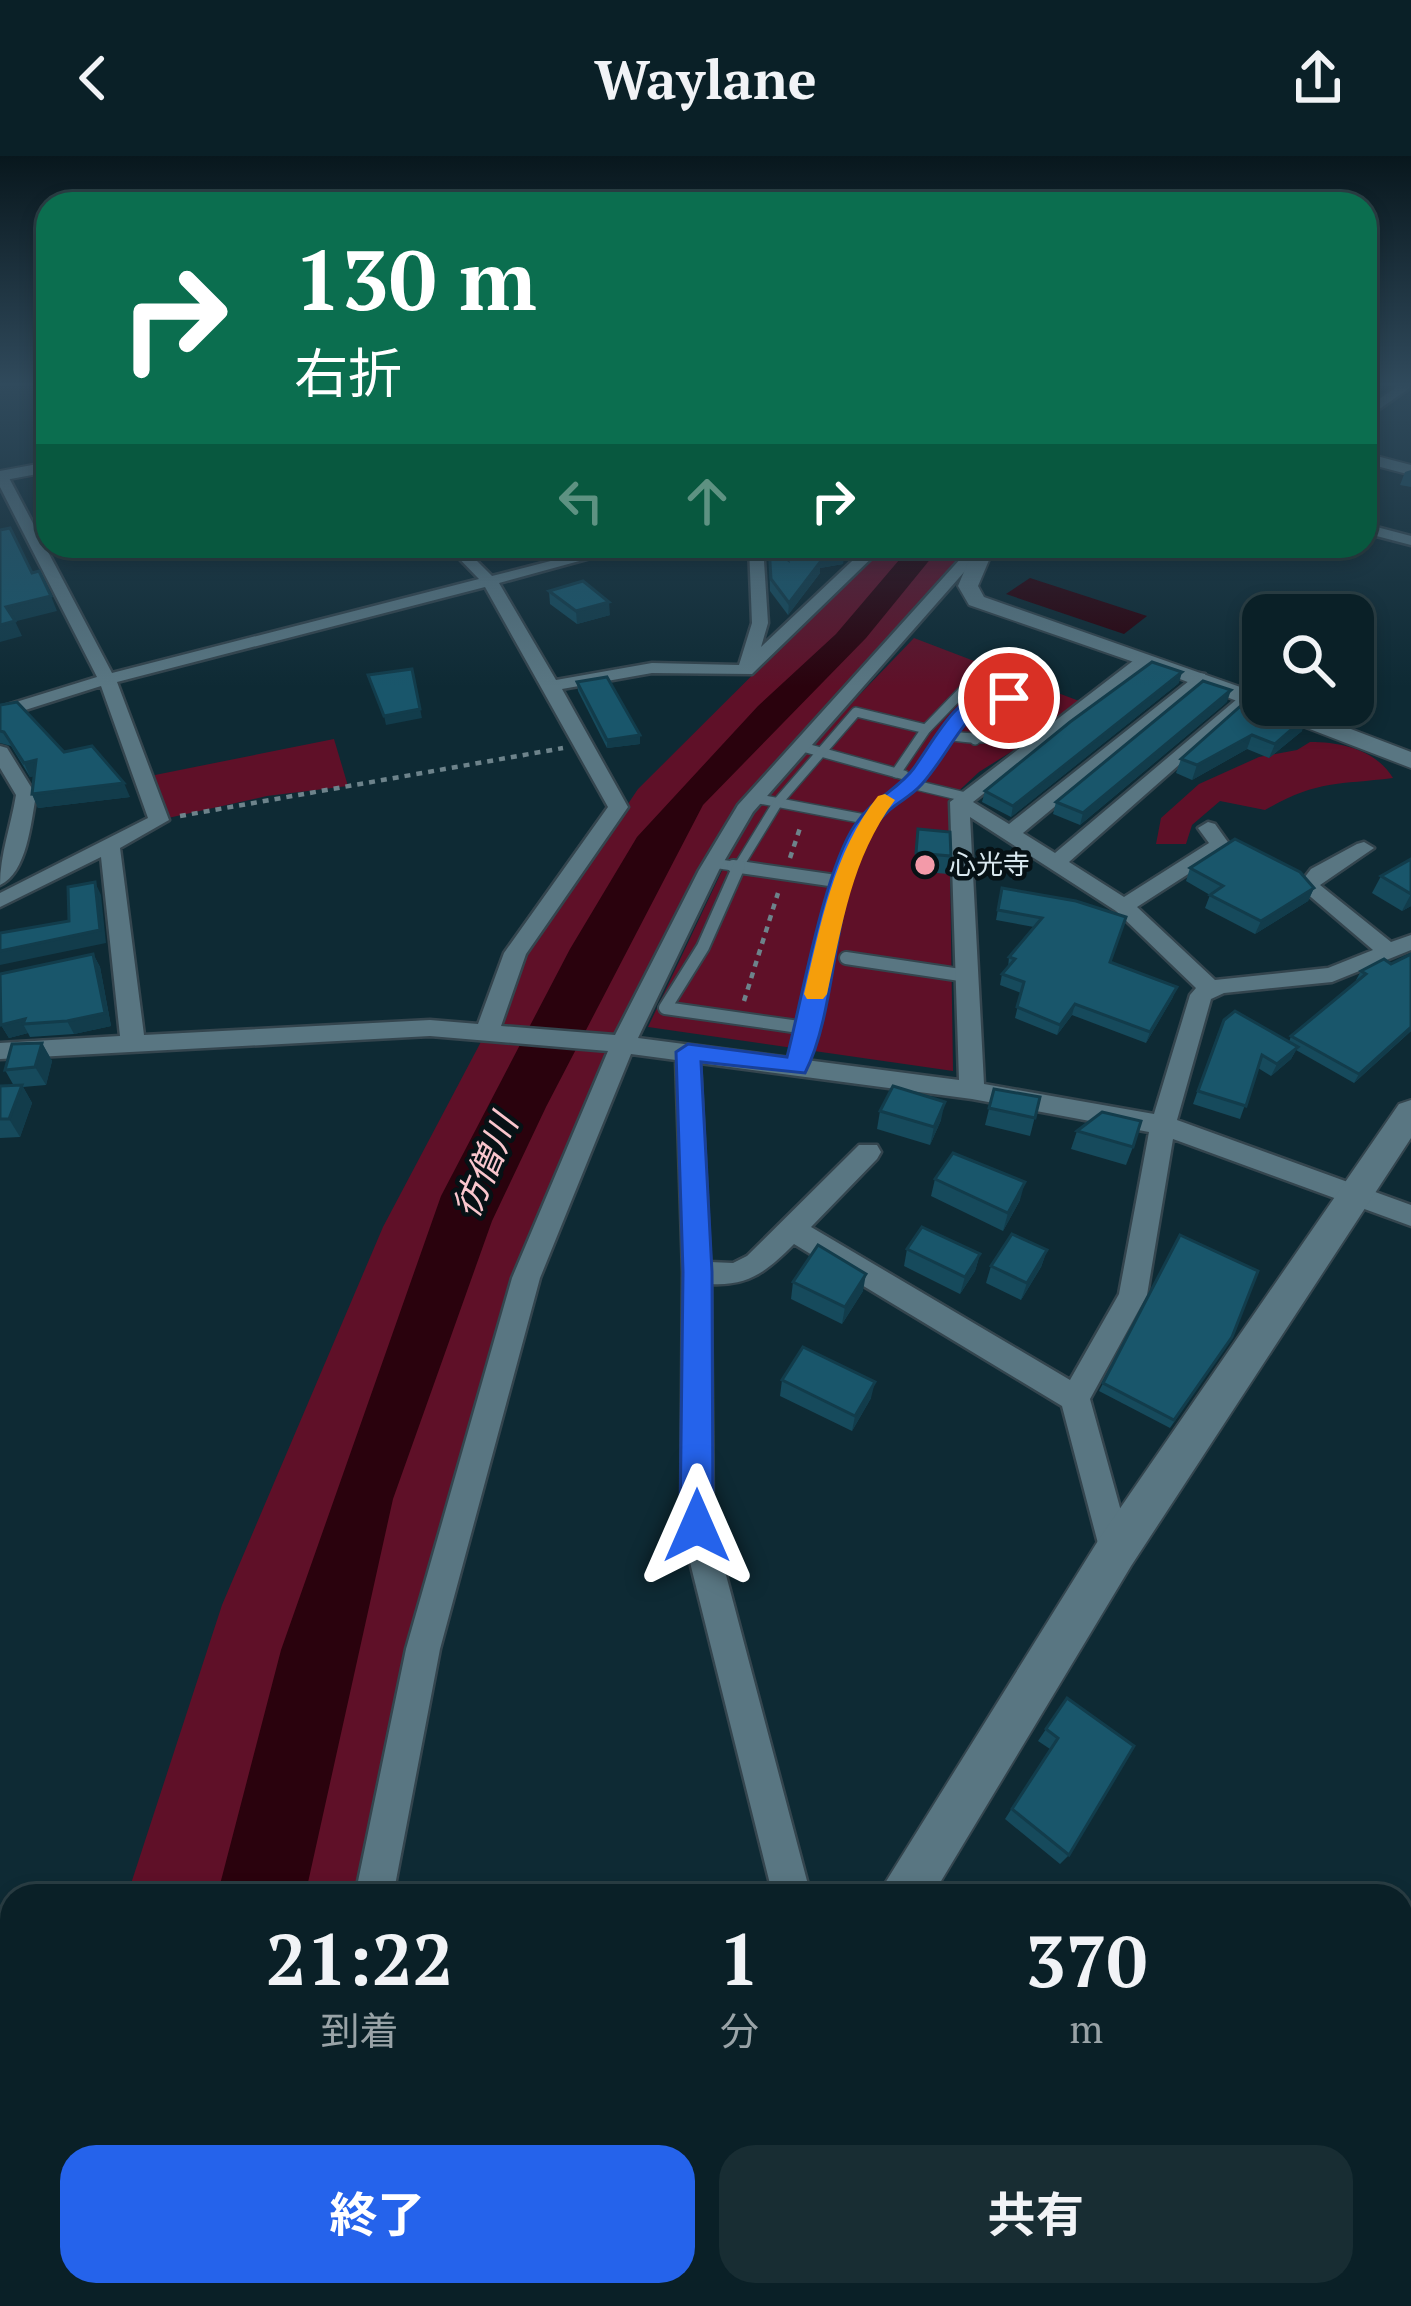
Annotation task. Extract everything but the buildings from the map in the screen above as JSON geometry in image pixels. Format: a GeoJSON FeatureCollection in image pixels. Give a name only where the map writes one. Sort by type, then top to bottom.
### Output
{"type":"FeatureCollection","features":[{"type":"Feature","properties":{"kind":"street"},"geometry":{"type":"LineString","coordinates":[[8,486],[36,531]]}},
{"type":"Feature","properties":{"kind":"street"},"geometry":{"type":"LineString","coordinates":[[1377,532],[1411,541]]}},
{"type":"Feature","properties":{"kind":"street"},"geometry":{"type":"LineString","coordinates":[[0,901],[158,820],[107,679],[51,558]]}},
{"type":"Feature","properties":{"kind":"street"},"geometry":{"type":"LineString","coordinates":[[466,558],[491,583],[618,807],[515,953],[488,1030]]}},
{"type":"Feature","properties":{"kind":"street"},"geometry":{"type":"LineString","coordinates":[[0,713],[107,679],[584,558]]}},
{"type":"Feature","properties":{"kind":"street"},"geometry":{"type":"LineString","coordinates":[[746,670],[760,623],[757,558]]}},
{"type":"Feature","properties":{"kind":"street"},"geometry":{"type":"LineString","coordinates":[[551,686],[652,668],[746,670],[864,558]]}},
{"type":"Feature","properties":{"kind":"street"},"geometry":{"type":"LineString","coordinates":[[376,1884],[423,1649],[526,1278],[618,1043],[766,800],[972,558]]}},
{"type":"Feature","properties":{"kind":"street"},"geometry":{"type":"LineString","coordinates":[[978,558],[968,586],[976,601],[1199,678],[1242,699]]}},
{"type":"Feature","properties":{"kind":"street"},"geometry":{"type":"LineString","coordinates":[[963,800],[1144,661]]}},
{"type":"Feature","properties":{"kind":"street"},"geometry":{"type":"LineString","coordinates":[[1009,834],[1199,678]]}},
{"type":"Feature","properties":{"kind":"street"},"geometry":{"type":"LineString","coordinates":[[1055,864],[1242,700]]}},
{"type":"Feature","properties":{"kind":"street"},"geometry":{"type":"LineString","coordinates":[[1316,726],[1411,761]]}},
{"type":"Feature","properties":{"kind":"street"},"geometry":{"type":"LineString","coordinates":[[0,752],[26,795],[18,841],[0,879]]}},
{"type":"Feature","properties":{"kind":"street"},"geometry":{"type":"LineString","coordinates":[[963,800],[1124,907],[1211,990]]}},
{"type":"Feature","properties":{"kind":"street"},"geometry":{"type":"LineString","coordinates":[[963,800],[972,1090]]}},
{"type":"Feature","properties":{"kind":"street"},"geometry":{"type":"LineString","coordinates":[[1124,907],[1220,844],[1208,828]]}},
{"type":"Feature","properties":{"kind":"street"},"geometry":{"type":"LineString","coordinates":[[110,844],[112,953],[133,1044]]}},
{"type":"Feature","properties":{"kind":"street"},"geometry":{"type":"LineString","coordinates":[[1364,848],[1318,873],[1308,886],[1400,947]]}},
{"type":"Feature","properties":{"kind":"street"},"geometry":{"type":"LineString","coordinates":[[1075,1398],[1133,1295],[1162,1125],[1201,995],[1332,975],[1400,947]]}},
{"type":"Feature","properties":{"kind":"street"},"geometry":{"type":"LineString","coordinates":[[0,1051],[430,1028],[618,1043],[972,1090],[1162,1125],[1411,1216]]}},
{"type":"Feature","properties":{"kind":"street"},"geometry":{"type":"LineString","coordinates":[[688,1052],[698,1272],[697,1526],[789,1884]]}},
{"type":"Feature","properties":{"kind":"street"},"geometry":{"type":"LineString","coordinates":[[909,1884],[1116,1551],[1411,1112]]}},
{"type":"Feature","properties":{"kind":"street"},"geometry":{"type":"LineString","coordinates":[[698,1272],[735,1274],[757,1264],[868,1152]]}},
{"type":"Feature","properties":{"kind":"street"},"geometry":{"type":"LineString","coordinates":[[792,1228],[1075,1398],[1116,1551]]}},
{"type":"Feature","properties":{"kind":"lane"},"geometry":{"type":"LineString","coordinates":[[796,1067],[843,882],[870,820],[888,796],[914,781],[968,707],[1023,666]]}},
{"type":"Feature","properties":{"kind":"lane"},"geometry":{"type":"LineString","coordinates":[[896,773],[926,729],[982,671]]}},
{"type":"Feature","properties":{"kind":"lane"},"geometry":{"type":"LineString","coordinates":[[946,735],[975,740],[1008,736],[1026,724],[1033,708],[988,693]]}},
{"type":"Feature","properties":{"kind":"lane"},"geometry":{"type":"LineString","coordinates":[[975,740],[982,724],[1009,698]]}},
{"type":"Feature","properties":{"kind":"lane"},"geometry":{"type":"LineString","coordinates":[[810,749],[856,712],[926,729]]}},
{"type":"Feature","properties":{"kind":"lane"},"geometry":{"type":"LineString","coordinates":[[810,749],[896,773],[963,800]]}},
{"type":"Feature","properties":{"kind":"lane"},"geometry":{"type":"LineString","coordinates":[[766,800],[870,820]]}},
{"type":"Feature","properties":{"kind":"lane"},"geometry":{"type":"LineString","coordinates":[[806,1028],[665,1008],[703,947],[725,865],[843,882]]}},
{"type":"Feature","properties":{"kind":"lane"},"geometry":{"type":"LineString","coordinates":[[846,958],[968,976]]}},
{"type":"Feature","properties":{"kind":"path"},"geometry":{"type":"LineString","coordinates":[[158,820],[585,744]]}},
{"type":"Feature","properties":{"kind":"shaded area"},"geometry":{"type":"Polygon","coordinates":[[[870,558],[964,558],[770,788],[914,638],[1087,704],[979,772],[949,800],[953,1071],[648,1027],[738,837],[649,980],[547,1229],[378,1884],[131,1884],[222,1605],[383,1227],[529,951],[638,789],[870,558]]]}},
{"type":"Feature","properties":{"kind":"shaded area"},"geometry":{"type":"Polygon","coordinates":[[[334,739],[348,786],[267,796],[159,820],[155,775],[334,739]]]}},
{"type":"Feature","properties":{"kind":"shaded area"},"geometry":{"type":"Polygon","coordinates":[[[1310,742],[1357,750],[1393,778],[1314,789],[1265,810],[1220,801],[1192,825],[1186,844],[1156,844],[1161,818],[1199,784],[1259,757],[1297,750],[1310,742]]]}},
{"type":"Feature","properties":{"kind":"water","name":"彷僧川"},"geometry":{"type":"Polygon","coordinates":[[[901,558],[931,558],[866,638],[703,805],[492,1221],[393,1499],[308,1884],[220,1884],[281,1650],[441,1196],[570,949],[637,837],[758,706],[836,634],[901,558]]]}},
{"type":"Feature","properties":{"kind":"water"},"geometry":{"type":"Polygon","coordinates":[[[1030,578],[1147,616],[1124,634],[1006,594],[1030,578]]]}},
{"type":"Feature","properties":{"kind":"slow traffic"},"geometry":{"type":"LineString","coordinates":[[815,994],[843,882],[862,830],[885,800]]}},
{"type":"Feature","properties":{"kind":"place","name":"心光寺"},"geometry":{"type":"Point","coordinates":[925,865]}},
{"type":"Feature","properties":{"kind":"route"},"geometry":{"type":"LineString","coordinates":[[697,1526],[698,1272],[688,1052],[796,1067],[842,884],[862,830],[888,796],[912,784],[968,707],[988,693],[1009,698]]}}]}
